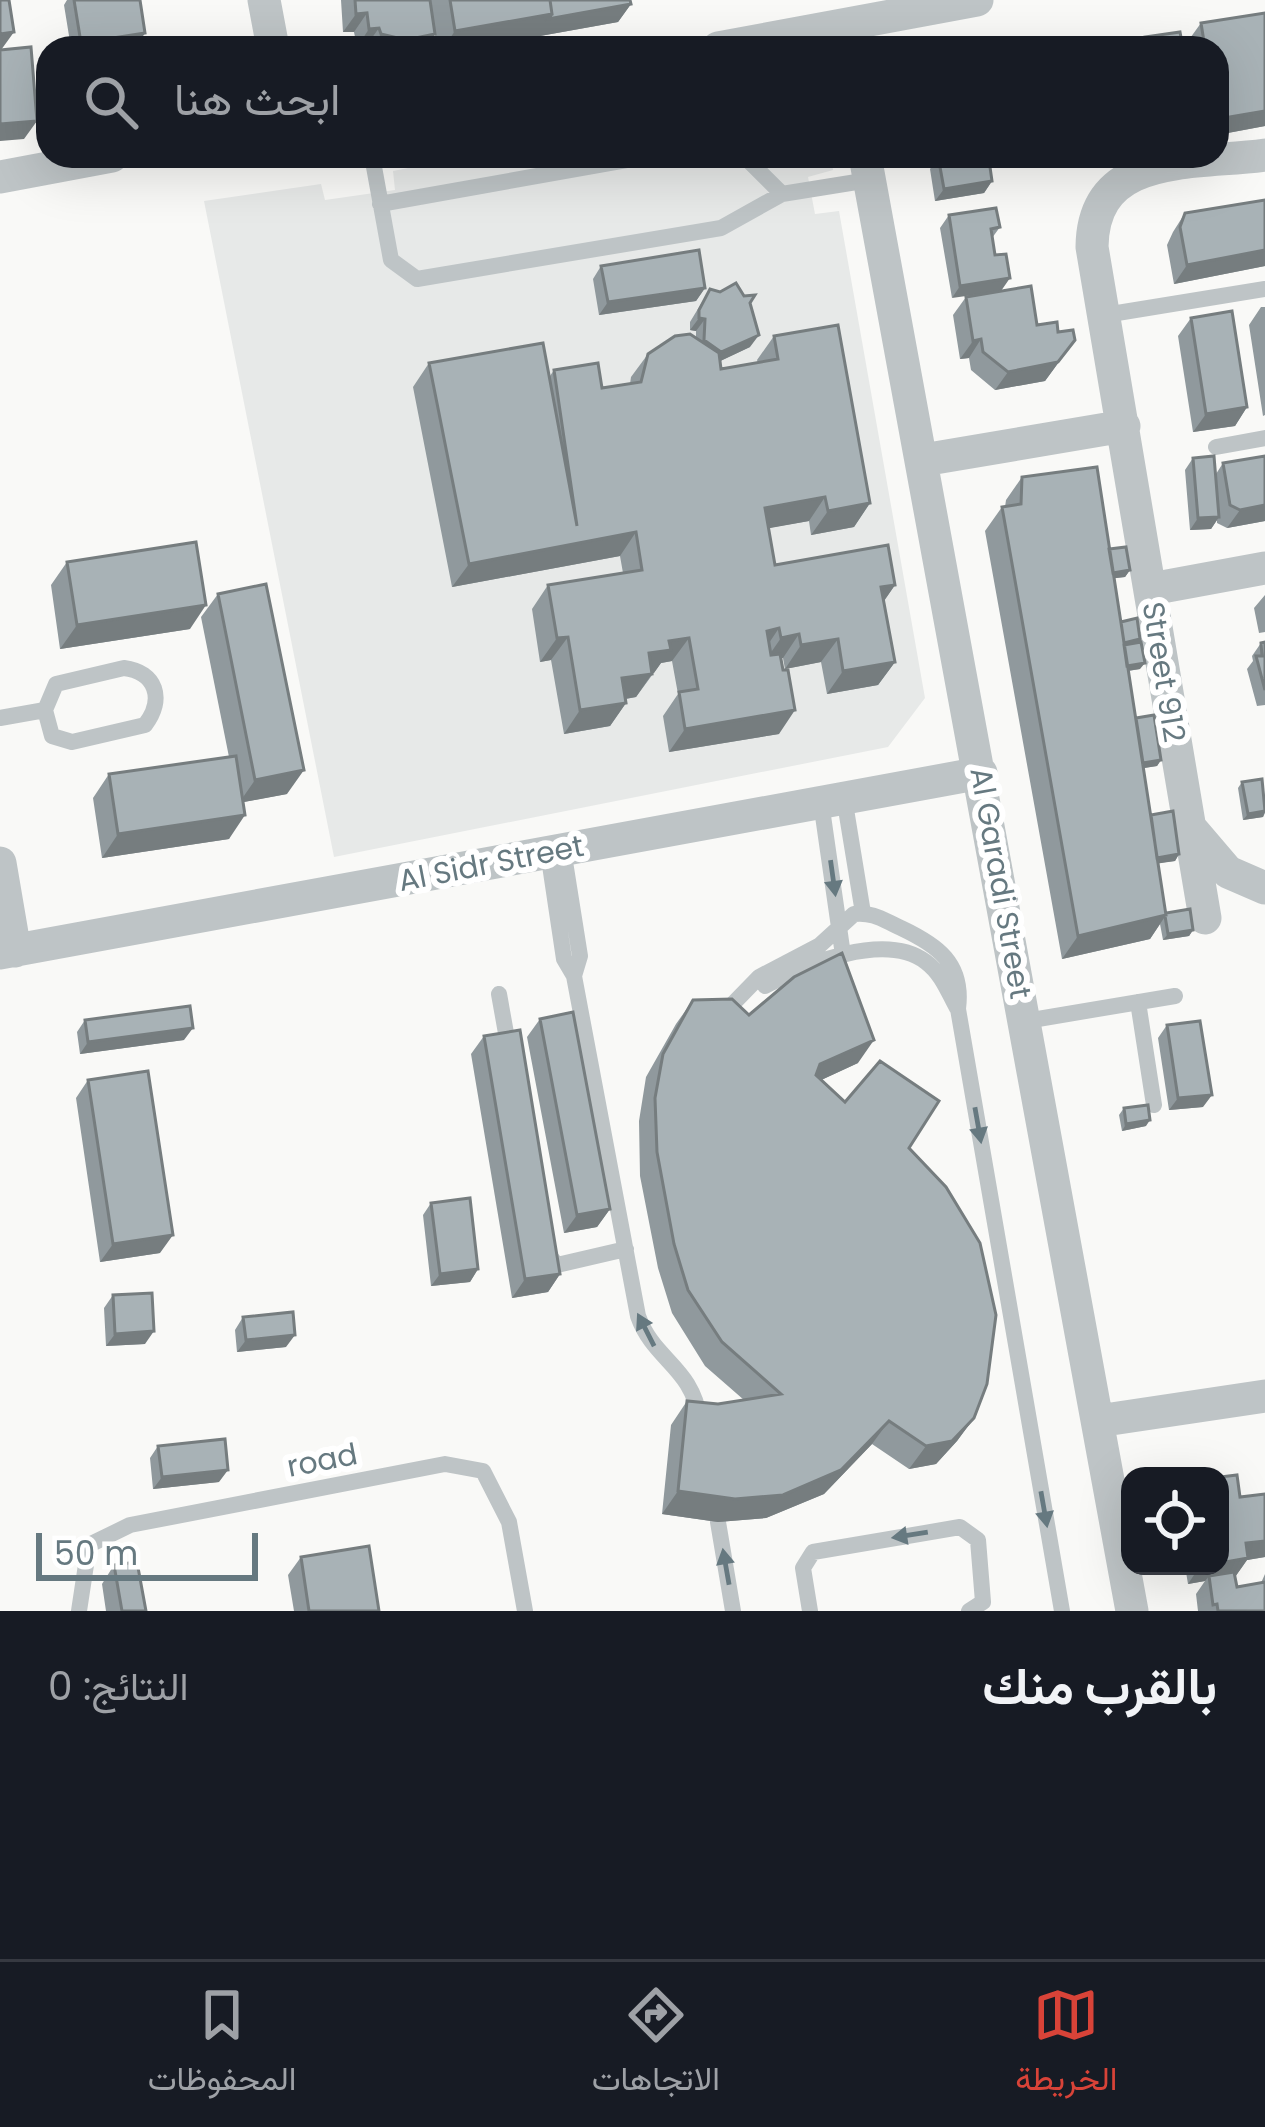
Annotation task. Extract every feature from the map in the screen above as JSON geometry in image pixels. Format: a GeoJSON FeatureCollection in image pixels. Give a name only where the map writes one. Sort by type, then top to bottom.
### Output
{"type":"FeatureCollection","features":[{"type":"Feature","properties":{"kind":"street"},"geometry":{"type":"LineString","coordinates":[[264,0],[271,36]]}},
{"type":"Feature","properties":{"kind":"street"},"geometry":{"type":"LineString","coordinates":[[848,36],[976,0]]}},
{"type":"Feature","properties":{"kind":"street","name":"Street 912"},"geometry":{"type":"LineString","coordinates":[[1229,160],[1265,155]]}},
{"type":"Feature","properties":{"kind":"street"},"geometry":{"type":"LineString","coordinates":[[0,177],[48,168]]}},
{"type":"Feature","properties":{"kind":"street","name":"Al Garadi Street"},"geometry":{"type":"LineString","coordinates":[[867,168],[1132,1611]]}},
{"type":"Feature","properties":{"kind":"street","name":"Street 912"},"geometry":{"type":"LineString","coordinates":[[1166,168],[1136,172],[1116,182],[1092,219],[1205,918]]}},
{"type":"Feature","properties":{"kind":"street"},"geometry":{"type":"LineString","coordinates":[[923,460],[1124,425]]}},
{"type":"Feature","properties":{"kind":"street"},"geometry":{"type":"LineString","coordinates":[[1151,590],[1265,568]]}},
{"type":"Feature","properties":{"kind":"street","name":"Al Sidr Street"},"geometry":{"type":"LineString","coordinates":[[8,952],[981,772]]}},
{"type":"Feature","properties":{"kind":"street"},"geometry":{"type":"LineString","coordinates":[[1190,827],[1228,872],[1265,888]]}},
{"type":"Feature","properties":{"kind":"street"},"geometry":{"type":"LineString","coordinates":[[0,863],[8,952]]}},
{"type":"Feature","properties":{"kind":"street"},"geometry":{"type":"LineString","coordinates":[[1098,1421],[1265,1396]]}},
{"type":"Feature","properties":{"kind":"lane"},"geometry":{"type":"LineString","coordinates":[[374,168],[392,260],[406,276],[428,279],[721,228],[782,194],[867,168]]}},
{"type":"Feature","properties":{"kind":"lane"},"geometry":{"type":"LineString","coordinates":[[380,204],[582,168]]}},
{"type":"Feature","properties":{"kind":"lane"},"geometry":{"type":"LineString","coordinates":[[755,168],[782,194]]}},
{"type":"Feature","properties":{"kind":"lane"},"geometry":{"type":"LineString","coordinates":[[1105,315],[1265,289]]}},
{"type":"Feature","properties":{"kind":"lane"},"geometry":{"type":"LineString","coordinates":[[1216,447],[1265,438]]}},
{"type":"Feature","properties":{"kind":"lane"},"geometry":{"type":"LineString","coordinates":[[124,668],[147,675],[154,683],[156,705],[138,729],[61,740],[52,736],[46,710],[50,693],[65,678],[124,668]]}},
{"type":"Feature","properties":{"kind":"lane"},"geometry":{"type":"LineString","coordinates":[[0,718],[46,710]]}},
{"type":"Feature","properties":{"kind":"lane"},"geometry":{"type":"LineString","coordinates":[[833,800],[862,913]]}},
{"type":"Feature","properties":{"kind":"lane"},"geometry":{"type":"LineString","coordinates":[[833,800],[843,956]]}},
{"type":"Feature","properties":{"kind":"lane"},"geometry":{"type":"LineString","coordinates":[[556,851],[564,959],[574,976],[642,1328],[692,1385],[702,1427]]}},
{"type":"Feature","properties":{"kind":"lane"},"geometry":{"type":"LineString","coordinates":[[958,1009],[940,975],[919,957],[893,951],[843,956],[763,987],[718,1026],[752,984],[820,945],[839,922],[862,913],[939,947],[958,984],[958,1009],[1062,1611]]}},
{"type":"Feature","properties":{"kind":"lane"},"geometry":{"type":"LineString","coordinates":[[499,994],[512,1065]]}},
{"type":"Feature","properties":{"kind":"lane"},"geometry":{"type":"LineString","coordinates":[[1026,1022],[1175,996]]}},
{"type":"Feature","properties":{"kind":"lane"},"geometry":{"type":"LineString","coordinates":[[1138,1002],[1154,1105]]}},
{"type":"Feature","properties":{"kind":"lane"},"geometry":{"type":"LineString","coordinates":[[542,1230],[548,1259],[557,1265],[626,1250]]}},
{"type":"Feature","properties":{"kind":"lane","name":"road"},"geometry":{"type":"LineString","coordinates":[[79,1607],[89,1546],[130,1525],[445,1464],[484,1471],[509,1522],[525,1611]]}},
{"type":"Feature","properties":{"kind":"lane"},"geometry":{"type":"LineString","coordinates":[[718,1522],[734,1611]]}},
{"type":"Feature","properties":{"kind":"lane"},"geometry":{"type":"LineString","coordinates":[[810,1611],[803,1568],[814,1552],[960,1527],[978,1540],[985,1583],[983,1602],[969,1611]]}},
{"type":"Feature","properties":{"kind":"shaded area"},"geometry":{"type":"Polygon","coordinates":[[[833,168],[808,177],[815,214],[839,211],[925,698],[888,747],[334,857],[204,201],[321,184],[325,200],[395,190],[393,171],[833,168]]]}},
{"type":"Feature","properties":{"kind":"building"},"geometry":{"type":"Polygon","coordinates":[[[0,0],[9,0],[14,32],[0,34],[0,0]]]}},
{"type":"Feature","properties":{"kind":"building"},"geometry":{"type":"Polygon","coordinates":[[[74,0],[140,0],[145,33],[80,36],[74,0]]]}},
{"type":"Feature","properties":{"kind":"building"},"geometry":{"type":"Polygon","coordinates":[[[355,0],[430,0],[435,34],[381,34],[379,28],[369,29],[367,13],[356,14],[355,0]]]}},
{"type":"Feature","properties":{"kind":"building"},"geometry":{"type":"Polygon","coordinates":[[[450,0],[550,0],[552,14],[455,31],[450,0]]]}},
{"type":"Feature","properties":{"kind":"building"},"geometry":{"type":"Polygon","coordinates":[[[550,0],[630,0],[631,4],[548,19],[550,0]]]}},
{"type":"Feature","properties":{"kind":"building"},"geometry":{"type":"Polygon","coordinates":[[[1265,13],[1265,111],[1229,117],[1229,36],[1203,36],[1201,23],[1265,13]]]}},
{"type":"Feature","properties":{"kind":"building"},"geometry":{"type":"Polygon","coordinates":[[[31,47],[36,121],[0,124],[0,50],[31,47]]]}},
{"type":"Feature","properties":{"kind":"building"},"geometry":{"type":"Polygon","coordinates":[[[940,168],[990,168],[992,181],[944,189],[940,168]]]}},
{"type":"Feature","properties":{"kind":"building"},"geometry":{"type":"Polygon","coordinates":[[[1265,200],[1265,250],[1187,265],[1180,227],[1185,213],[1265,200]]]}},
{"type":"Feature","properties":{"kind":"building"},"geometry":{"type":"Polygon","coordinates":[[[996,208],[1000,227],[991,229],[995,255],[1006,254],[1010,278],[960,286],[949,215],[996,208]]]}},
{"type":"Feature","properties":{"kind":"building"},"geometry":{"type":"Polygon","coordinates":[[[699,250],[705,288],[608,302],[601,266],[699,250]]]}},
{"type":"Feature","properties":{"kind":"building"},"geometry":{"type":"Polygon","coordinates":[[[736,283],[744,296],[755,295],[750,303],[759,335],[721,352],[704,340],[705,319],[699,318],[699,310],[710,289],[720,292],[736,283]]]}},
{"type":"Feature","properties":{"kind":"building"},"geometry":{"type":"Polygon","coordinates":[[[1031,286],[1037,325],[1057,322],[1058,332],[1073,330],[1075,340],[1058,362],[1008,372],[983,352],[981,339],[973,341],[966,297],[1031,286]]]}},
{"type":"Feature","properties":{"kind":"building"},"geometry":{"type":"Polygon","coordinates":[[[1232,311],[1247,407],[1206,414],[1191,318],[1232,311]]]}},
{"type":"Feature","properties":{"kind":"building"},"geometry":{"type":"Polygon","coordinates":[[[838,325],[870,503],[828,511],[825,497],[765,508],[775,565],[888,545],[895,585],[881,587],[895,662],[843,671],[838,639],[801,645],[799,634],[781,638],[779,628],[767,631],[771,655],[780,654],[783,670],[788,670],[795,710],[685,729],[679,692],[698,689],[689,638],[669,641],[671,650],[649,653],[652,674],[622,678],[626,703],[580,710],[568,637],[557,638],[548,585],[642,570],[636,532],[469,564],[429,363],[543,343],[577,526],[554,370],[598,363],[602,388],[641,382],[648,354],[675,336],[690,334],[719,353],[721,369],[778,359],[774,336],[838,325]]]}},
{"type":"Feature","properties":{"kind":"building"},"geometry":{"type":"Polygon","coordinates":[[[1214,456],[1219,517],[1198,518],[1193,458],[1214,456]]]}},
{"type":"Feature","properties":{"kind":"building"},"geometry":{"type":"Polygon","coordinates":[[[1265,456],[1265,505],[1240,510],[1230,505],[1223,463],[1265,456]]]}},
{"type":"Feature","properties":{"kind":"building"},"geometry":{"type":"Polygon","coordinates":[[[1097,467],[1166,915],[1078,936],[1002,507],[1021,504],[1022,477],[1097,467]]]}},
{"type":"Feature","properties":{"kind":"building"},"geometry":{"type":"Polygon","coordinates":[[[196,542],[206,605],[77,625],[67,562],[196,542]]]}},
{"type":"Feature","properties":{"kind":"building"},"geometry":{"type":"Polygon","coordinates":[[[1126,547],[1130,570],[1113,573],[1109,549],[1126,547]]]}},
{"type":"Feature","properties":{"kind":"building"},"geometry":{"type":"Polygon","coordinates":[[[266,584],[304,770],[255,780],[218,594],[266,584]]]}},
{"type":"Feature","properties":{"kind":"building"},"geometry":{"type":"Polygon","coordinates":[[[1137,618],[1140,639],[1124,643],[1121,622],[1137,618]]]}},
{"type":"Feature","properties":{"kind":"building"},"geometry":{"type":"Polygon","coordinates":[[[1141,642],[1145,663],[1127,666],[1124,645],[1141,642]]]}},
{"type":"Feature","properties":{"kind":"building"},"geometry":{"type":"Polygon","coordinates":[[[1265,642],[1265,690],[1256,656],[1262,656],[1261,643],[1265,642]]]}},
{"type":"Feature","properties":{"kind":"building"},"geometry":{"type":"Polygon","coordinates":[[[1154,715],[1161,760],[1143,763],[1136,718],[1154,715]]]}},
{"type":"Feature","properties":{"kind":"building"},"geometry":{"type":"Polygon","coordinates":[[[236,756],[245,815],[118,834],[109,774],[236,756]]]}},
{"type":"Feature","properties":{"kind":"building"},"geometry":{"type":"Polygon","coordinates":[[[1262,779],[1265,811],[1248,814],[1242,782],[1262,779]]]}},
{"type":"Feature","properties":{"kind":"building"},"geometry":{"type":"Polygon","coordinates":[[[1173,811],[1179,854],[1157,858],[1151,815],[1173,811]]]}},
{"type":"Feature","properties":{"kind":"building"},"geometry":{"type":"Polygon","coordinates":[[[1190,909],[1193,930],[1168,934],[1166,913],[1190,909]]]}},
{"type":"Feature","properties":{"kind":"building"},"geometry":{"type":"Polygon","coordinates":[[[842,953],[874,1040],[820,1064],[816,1075],[845,1102],[880,1061],[939,1101],[909,1148],[946,1187],[980,1243],[996,1315],[987,1384],[974,1418],[952,1441],[926,1446],[889,1421],[841,1470],[783,1495],[735,1499],[678,1491],[687,1401],[718,1404],[781,1394],[722,1342],[688,1290],[657,1152],[655,1098],[663,1054],[693,1000],[732,999],[749,1015],[794,977],[842,953]]]}},
{"type":"Feature","properties":{"kind":"building"},"geometry":{"type":"Polygon","coordinates":[[[190,1006],[193,1028],[88,1042],[85,1020],[190,1006]]]}},
{"type":"Feature","properties":{"kind":"building"},"geometry":{"type":"Polygon","coordinates":[[[573,1012],[610,1209],[577,1215],[540,1019],[573,1012]]]}},
{"type":"Feature","properties":{"kind":"building"},"geometry":{"type":"Polygon","coordinates":[[[1200,1021],[1212,1095],[1178,1098],[1167,1025],[1200,1021]]]}},
{"type":"Feature","properties":{"kind":"building"},"geometry":{"type":"Polygon","coordinates":[[[520,1030],[560,1274],[525,1279],[484,1036],[520,1030]]]}},
{"type":"Feature","properties":{"kind":"building"},"geometry":{"type":"Polygon","coordinates":[[[148,1071],[173,1235],[113,1244],[88,1080],[148,1071]]]}},
{"type":"Feature","properties":{"kind":"building"},"geometry":{"type":"Polygon","coordinates":[[[1148,1105],[1150,1120],[1126,1124],[1124,1108],[1148,1105]]]}},
{"type":"Feature","properties":{"kind":"building"},"geometry":{"type":"Polygon","coordinates":[[[470,1198],[478,1269],[440,1274],[431,1203],[470,1198]]]}},
{"type":"Feature","properties":{"kind":"building"},"geometry":{"type":"Polygon","coordinates":[[[152,1293],[154,1331],[115,1334],[113,1295],[152,1293]]]}},
{"type":"Feature","properties":{"kind":"building"},"geometry":{"type":"Polygon","coordinates":[[[293,1312],[295,1335],[246,1340],[243,1317],[293,1312]]]}},
{"type":"Feature","properties":{"kind":"building"},"geometry":{"type":"Polygon","coordinates":[[[225,1439],[228,1470],[162,1477],[158,1446],[225,1439]]]}},
{"type":"Feature","properties":{"kind":"building"},"geometry":{"type":"Polygon","coordinates":[[[1237,1475],[1240,1497],[1265,1494],[1265,1541],[1246,1543],[1248,1558],[1229,1561],[1229,1476],[1237,1475]]]}},
{"type":"Feature","properties":{"kind":"building"},"geometry":{"type":"Polygon","coordinates":[[[369,1546],[379,1611],[309,1611],[301,1557],[369,1546]]]}},
{"type":"Feature","properties":{"kind":"building"},"geometry":{"type":"Polygon","coordinates":[[[137,1562],[146,1611],[122,1611],[114,1565],[137,1562]]]}},
{"type":"Feature","properties":{"kind":"building"},"geometry":{"type":"Polygon","coordinates":[[[1234,1572],[1237,1587],[1265,1582],[1265,1611],[1218,1611],[1209,1576],[1234,1572]]]}}]}
